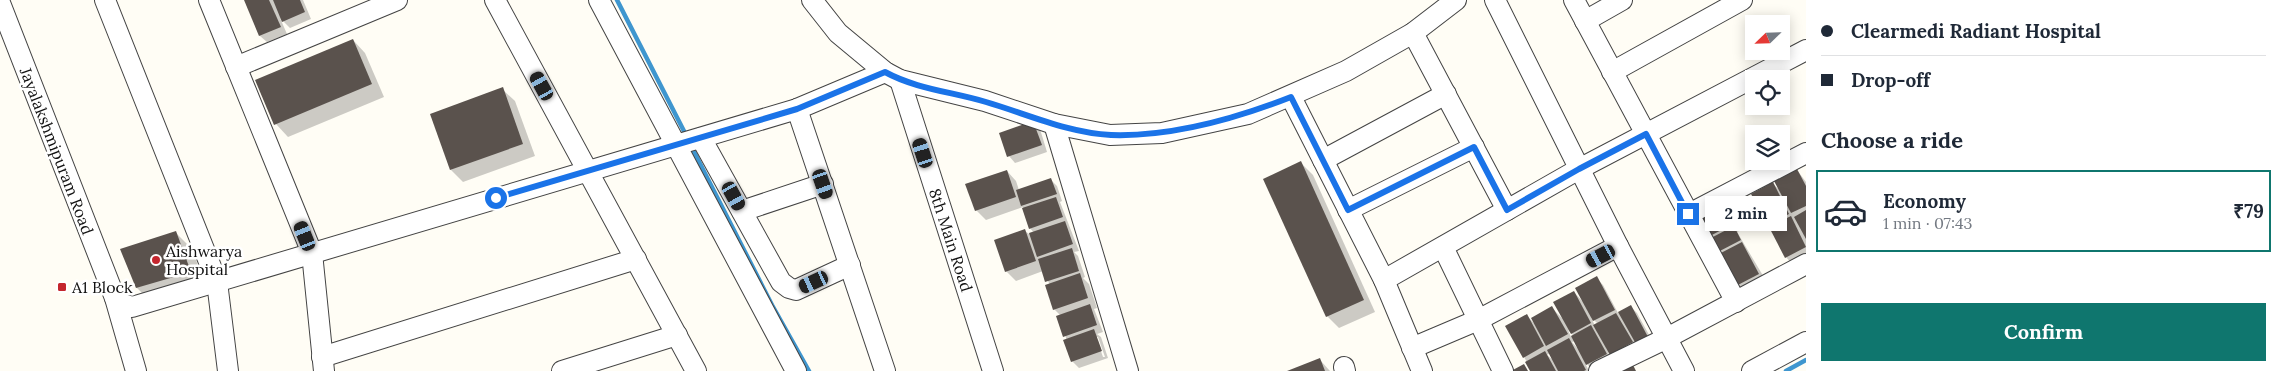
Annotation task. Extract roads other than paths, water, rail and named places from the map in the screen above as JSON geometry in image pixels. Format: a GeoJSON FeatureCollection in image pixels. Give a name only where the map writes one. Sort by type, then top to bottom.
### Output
{"type":"FeatureCollection","features":[{"type":"Feature","properties":{"kind":"street"},"geometry":{"type":"LineString","coordinates":[[105,0],[217,282],[228,371]]}},
{"type":"Feature","properties":{"kind":"street"},"geometry":{"type":"LineString","coordinates":[[209,0],[312,253],[323,364],[636,259]]}},
{"type":"Feature","properties":{"kind":"street"},"geometry":{"type":"LineString","coordinates":[[236,67],[397,0]]}},
{"type":"Feature","properties":{"kind":"street"},"geometry":{"type":"LineString","coordinates":[[495,0],[696,371]]}},
{"type":"Feature","properties":{"kind":"street"},"geometry":{"type":"LineString","coordinates":[[599,0],[796,371]]}},
{"type":"Feature","properties":{"kind":"street"},"geometry":{"type":"LineString","coordinates":[[812,0],[838,33],[892,76],[985,101],[1054,124],[1110,135],[1162,133],[1248,114],[1346,72],[1413,33],[1456,0]]}},
{"type":"Feature","properties":{"kind":"street"},"geometry":{"type":"LineString","coordinates":[[1495,0],[1665,339],[1684,371]]}},
{"type":"Feature","properties":{"kind":"street"},"geometry":{"type":"LineString","coordinates":[[1574,0],[1736,302]]}},
{"type":"Feature","properties":{"kind":"street"},"geometry":{"type":"LineString","coordinates":[[1585,21],[1622,0]]}},
{"type":"Feature","properties":{"kind":"street"},"geometry":{"type":"LineString","coordinates":[[1612,72],[1742,0]]}},
{"type":"Feature","properties":{"kind":"street","name":"Jayalakshmipuram Road"},"geometry":{"type":"LineString","coordinates":[[0,3],[115,298],[136,371]]}},
{"type":"Feature","properties":{"kind":"street"},"geometry":{"type":"LineString","coordinates":[[1413,33],[1507,210]]}},
{"type":"Feature","properties":{"kind":"street"},"geometry":{"type":"LineString","coordinates":[[1384,280],[1579,169],[1806,50]]}},
{"type":"Feature","properties":{"kind":"street"},"geometry":{"type":"LineString","coordinates":[[115,298],[123,304],[132,307],[797,109],[892,76]]}},
{"type":"Feature","properties":{"kind":"street","name":"8th Main Road"},"geometry":{"type":"LineString","coordinates":[[892,76],[993,371]]}},
{"type":"Feature","properties":{"kind":"street"},"geometry":{"type":"LineString","coordinates":[[1323,160],[1446,94]]}},
{"type":"Feature","properties":{"kind":"street"},"geometry":{"type":"LineString","coordinates":[[1291,97],[1384,280],[1422,371]]}},
{"type":"Feature","properties":{"kind":"street"},"geometry":{"type":"LineString","coordinates":[[797,109],[885,371]]}},
{"type":"Feature","properties":{"kind":"street"},"geometry":{"type":"LineString","coordinates":[[1054,124],[1128,371]]}},
{"type":"Feature","properties":{"kind":"street"},"geometry":{"type":"LineString","coordinates":[[701,138],[781,282],[789,288],[796,290],[850,265]]}},
{"type":"Feature","properties":{"kind":"street"},"geometry":{"type":"LineString","coordinates":[[1348,210],[1474,147]]}},
{"type":"Feature","properties":{"kind":"street"},"geometry":{"type":"LineString","coordinates":[[1688,214],[1806,153]]}},
{"type":"Feature","properties":{"kind":"street"},"geometry":{"type":"LineString","coordinates":[[742,211],[823,184]]}},
{"type":"Feature","properties":{"kind":"street"},"geometry":{"type":"LineString","coordinates":[[1412,348],[1478,320],[1618,246]]}},
{"type":"Feature","properties":{"kind":"street"},"geometry":{"type":"LineString","coordinates":[[1443,247],[1503,371]]}},
{"type":"Feature","properties":{"kind":"street"},"geometry":{"type":"LineString","coordinates":[[1599,371],[1665,339],[1806,264]]}},
{"type":"Feature","properties":{"kind":"street"},"geometry":{"type":"LineString","coordinates":[[562,371],[677,335]]}},
{"type":"Feature","properties":{"kind":"street"},"geometry":{"type":"LineString","coordinates":[[1752,371],[1806,342]]}},
{"type":"Feature","properties":{"kind":"waterway"},"geometry":{"type":"LineString","coordinates":[[617,0],[687,137]]}},
{"type":"Feature","properties":{"kind":"waterway"},"geometry":{"type":"LineString","coordinates":[[691,146],[772,305],[809,371]]}},
{"type":"Feature","properties":{"kind":"waterway"},"geometry":{"type":"LineString","coordinates":[[1786,371],[1806,360]]}},
{"type":"Feature","properties":{"kind":"place","name":"Aishwarya Hospital"},"geometry":{"type":"Point","coordinates":[156,260]}},
{"type":"Feature","properties":{"kind":"place","name":"A1 Block"},"geometry":{"type":"Point","coordinates":[62,287]}}]}
